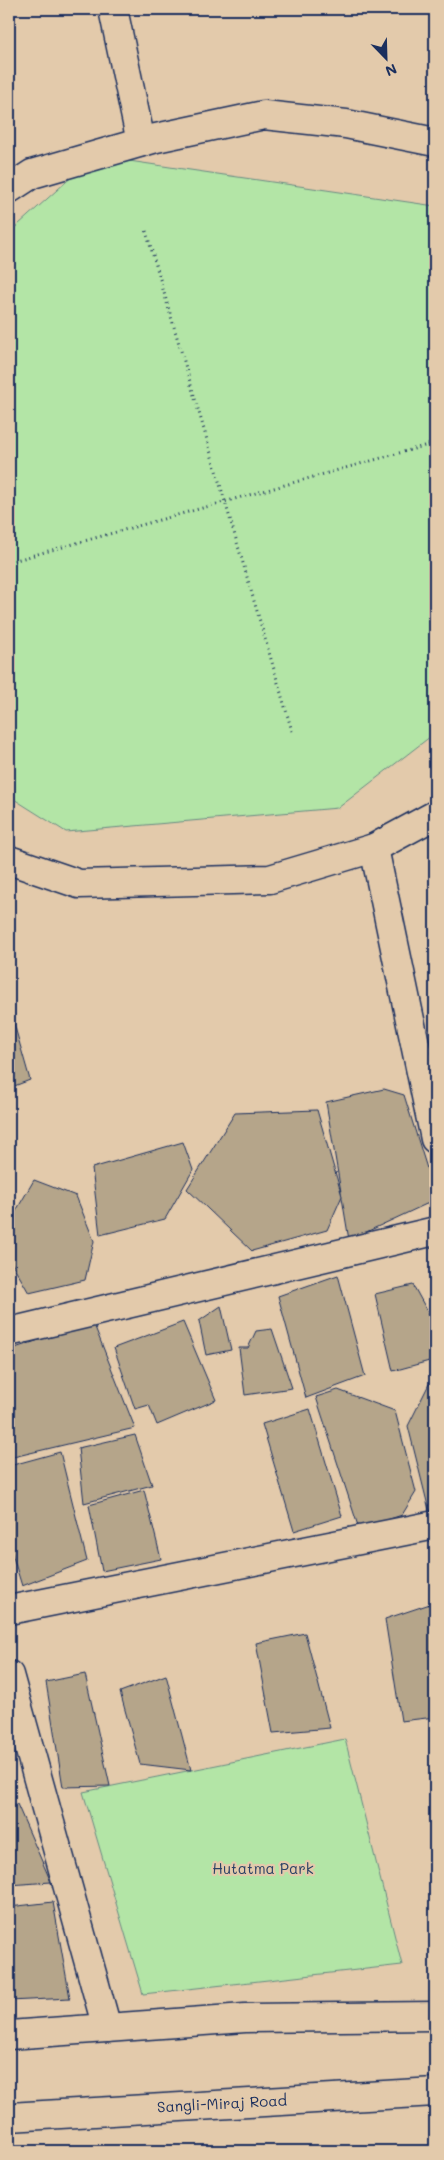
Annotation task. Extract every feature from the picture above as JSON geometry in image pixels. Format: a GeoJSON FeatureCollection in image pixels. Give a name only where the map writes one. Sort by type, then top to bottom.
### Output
{"type":"FeatureCollection","features":[{"type":"Feature","properties":{"kind":"main road"},"geometry":{"type":"LineString","coordinates":[[113,9],[141,142]]}},
{"type":"Feature","properties":{"kind":"main road"},"geometry":{"type":"LineString","coordinates":[[9,189],[32,174],[141,142],[264,114],[346,124],[435,142]]}},
{"type":"Feature","properties":{"kind":"main road"},"geometry":{"type":"LineString","coordinates":[[9,860],[79,884],[270,879],[374,848],[435,815]]}},
{"type":"Feature","properties":{"kind":"main road"},"geometry":{"type":"LineString","coordinates":[[374,848],[435,1139]]}},
{"type":"Feature","properties":{"kind":"main road"},"geometry":{"type":"LineString","coordinates":[[9,1332],[435,1230]]}},
{"type":"Feature","properties":{"kind":"main road"},"geometry":{"type":"LineString","coordinates":[[9,1610],[435,1525]]}},
{"type":"Feature","properties":{"kind":"main road"},"geometry":{"type":"LineString","coordinates":[[9,1675],[107,2028]]}},
{"type":"Feature","properties":{"kind":"main road"},"geometry":{"type":"LineString","coordinates":[[9,2035],[245,2018],[435,2016]]}},
{"type":"Feature","properties":{"kind":"main road","name":"Sangli-Miraj Road"},"geometry":{"type":"LineString","coordinates":[[9,2117],[435,2092]]}},
{"type":"Feature","properties":{"kind":"path"},"geometry":{"type":"LineString","coordinates":[[146,231],[292,731]]}},
{"type":"Feature","properties":{"kind":"path"},"geometry":{"type":"LineString","coordinates":[[9,562],[435,443]]}},
{"type":"Feature","properties":{"kind":"green space"},"geometry":{"type":"Polygon","coordinates":[[[95,156],[435,206],[435,733],[338,808],[66,832],[9,796],[9,233],[95,156]]]}},
{"type":"Feature","properties":{"kind":"green space","name":"Hutatma Park"},"geometry":{"type":"Polygon","coordinates":[[[345,1739],[402,1965],[143,1994],[83,1792],[345,1739]]]}},
{"type":"Feature","properties":{"kind":"building"},"geometry":{"type":"Polygon","coordinates":[[[9,1006],[30,1080],[9,1088],[9,1006]]]}},
{"type":"Feature","properties":{"kind":"building"},"geometry":{"type":"Polygon","coordinates":[[[384,1089],[404,1095],[435,1194],[435,1200],[349,1240],[326,1102],[384,1089]]]}},
{"type":"Feature","properties":{"kind":"building"},"geometry":{"type":"Polygon","coordinates":[[[317,1110],[342,1196],[327,1230],[252,1251],[187,1189],[235,1113],[317,1110]]]}},
{"type":"Feature","properties":{"kind":"building"},"geometry":{"type":"Polygon","coordinates":[[[183,1142],[193,1170],[165,1219],[100,1235],[92,1168],[183,1142]]]}},
{"type":"Feature","properties":{"kind":"building"},"geometry":{"type":"Polygon","coordinates":[[[34,1180],[76,1196],[94,1241],[85,1280],[29,1293],[9,1258],[9,1223],[34,1180]]]}},
{"type":"Feature","properties":{"kind":"building"},"geometry":{"type":"Polygon","coordinates":[[[338,1275],[365,1376],[306,1398],[278,1296],[338,1275]]]}},
{"type":"Feature","properties":{"kind":"building"},"geometry":{"type":"Polygon","coordinates":[[[413,1285],[430,1316],[433,1360],[393,1371],[375,1294],[413,1285]]]}},
{"type":"Feature","properties":{"kind":"building"},"geometry":{"type":"Polygon","coordinates":[[[221,1306],[231,1350],[206,1355],[199,1321],[221,1306]]]}},
{"type":"Feature","properties":{"kind":"building"},"geometry":{"type":"Polygon","coordinates":[[[93,1322],[135,1428],[9,1458],[9,1350],[93,1322]]]}},
{"type":"Feature","properties":{"kind":"building"},"geometry":{"type":"Polygon","coordinates":[[[183,1322],[216,1400],[157,1425],[149,1405],[135,1409],[114,1348],[183,1322]]]}},
{"type":"Feature","properties":{"kind":"building"},"geometry":{"type":"Polygon","coordinates":[[[272,1329],[292,1388],[245,1395],[239,1348],[248,1348],[256,1331],[272,1329]]]}},
{"type":"Feature","properties":{"kind":"building"},"geometry":{"type":"Polygon","coordinates":[[[429,1384],[435,1385],[435,1521],[432,1522],[408,1426],[429,1384]]]}},
{"type":"Feature","properties":{"kind":"building"},"geometry":{"type":"Polygon","coordinates":[[[338,1390],[395,1411],[416,1492],[402,1515],[359,1529],[316,1397],[338,1390]]]}},
{"type":"Feature","properties":{"kind":"building"},"geometry":{"type":"Polygon","coordinates":[[[310,1409],[342,1516],[294,1531],[262,1424],[310,1409]]]}},
{"type":"Feature","properties":{"kind":"building"},"geometry":{"type":"Polygon","coordinates":[[[135,1435],[152,1485],[84,1503],[78,1448],[135,1435]]]}},
{"type":"Feature","properties":{"kind":"building"},"geometry":{"type":"Polygon","coordinates":[[[60,1452],[87,1561],[22,1586],[9,1544],[9,1466],[60,1452]]]}},
{"type":"Feature","properties":{"kind":"building"},"geometry":{"type":"Polygon","coordinates":[[[144,1490],[161,1559],[102,1571],[89,1505],[144,1490]]]}},
{"type":"Feature","properties":{"kind":"building"},"geometry":{"type":"Polygon","coordinates":[[[433,1603],[435,1610],[435,1717],[401,1721],[385,1619],[433,1603]]]}},
{"type":"Feature","properties":{"kind":"building"},"geometry":{"type":"Polygon","coordinates":[[[305,1633],[330,1728],[273,1733],[256,1643],[305,1633]]]}},
{"type":"Feature","properties":{"kind":"building"},"geometry":{"type":"Polygon","coordinates":[[[85,1674],[110,1786],[63,1787],[46,1682],[85,1674]]]}},
{"type":"Feature","properties":{"kind":"building"},"geometry":{"type":"Polygon","coordinates":[[[166,1675],[191,1770],[140,1764],[120,1692],[166,1675]]]}},
{"type":"Feature","properties":{"kind":"building"},"geometry":{"type":"Polygon","coordinates":[[[17,1804],[51,1882],[9,1885],[9,1805],[17,1804]]]}},
{"type":"Feature","properties":{"kind":"building"},"geometry":{"type":"Polygon","coordinates":[[[53,1902],[70,1998],[9,2001],[9,1907],[53,1902]]]}}]}
